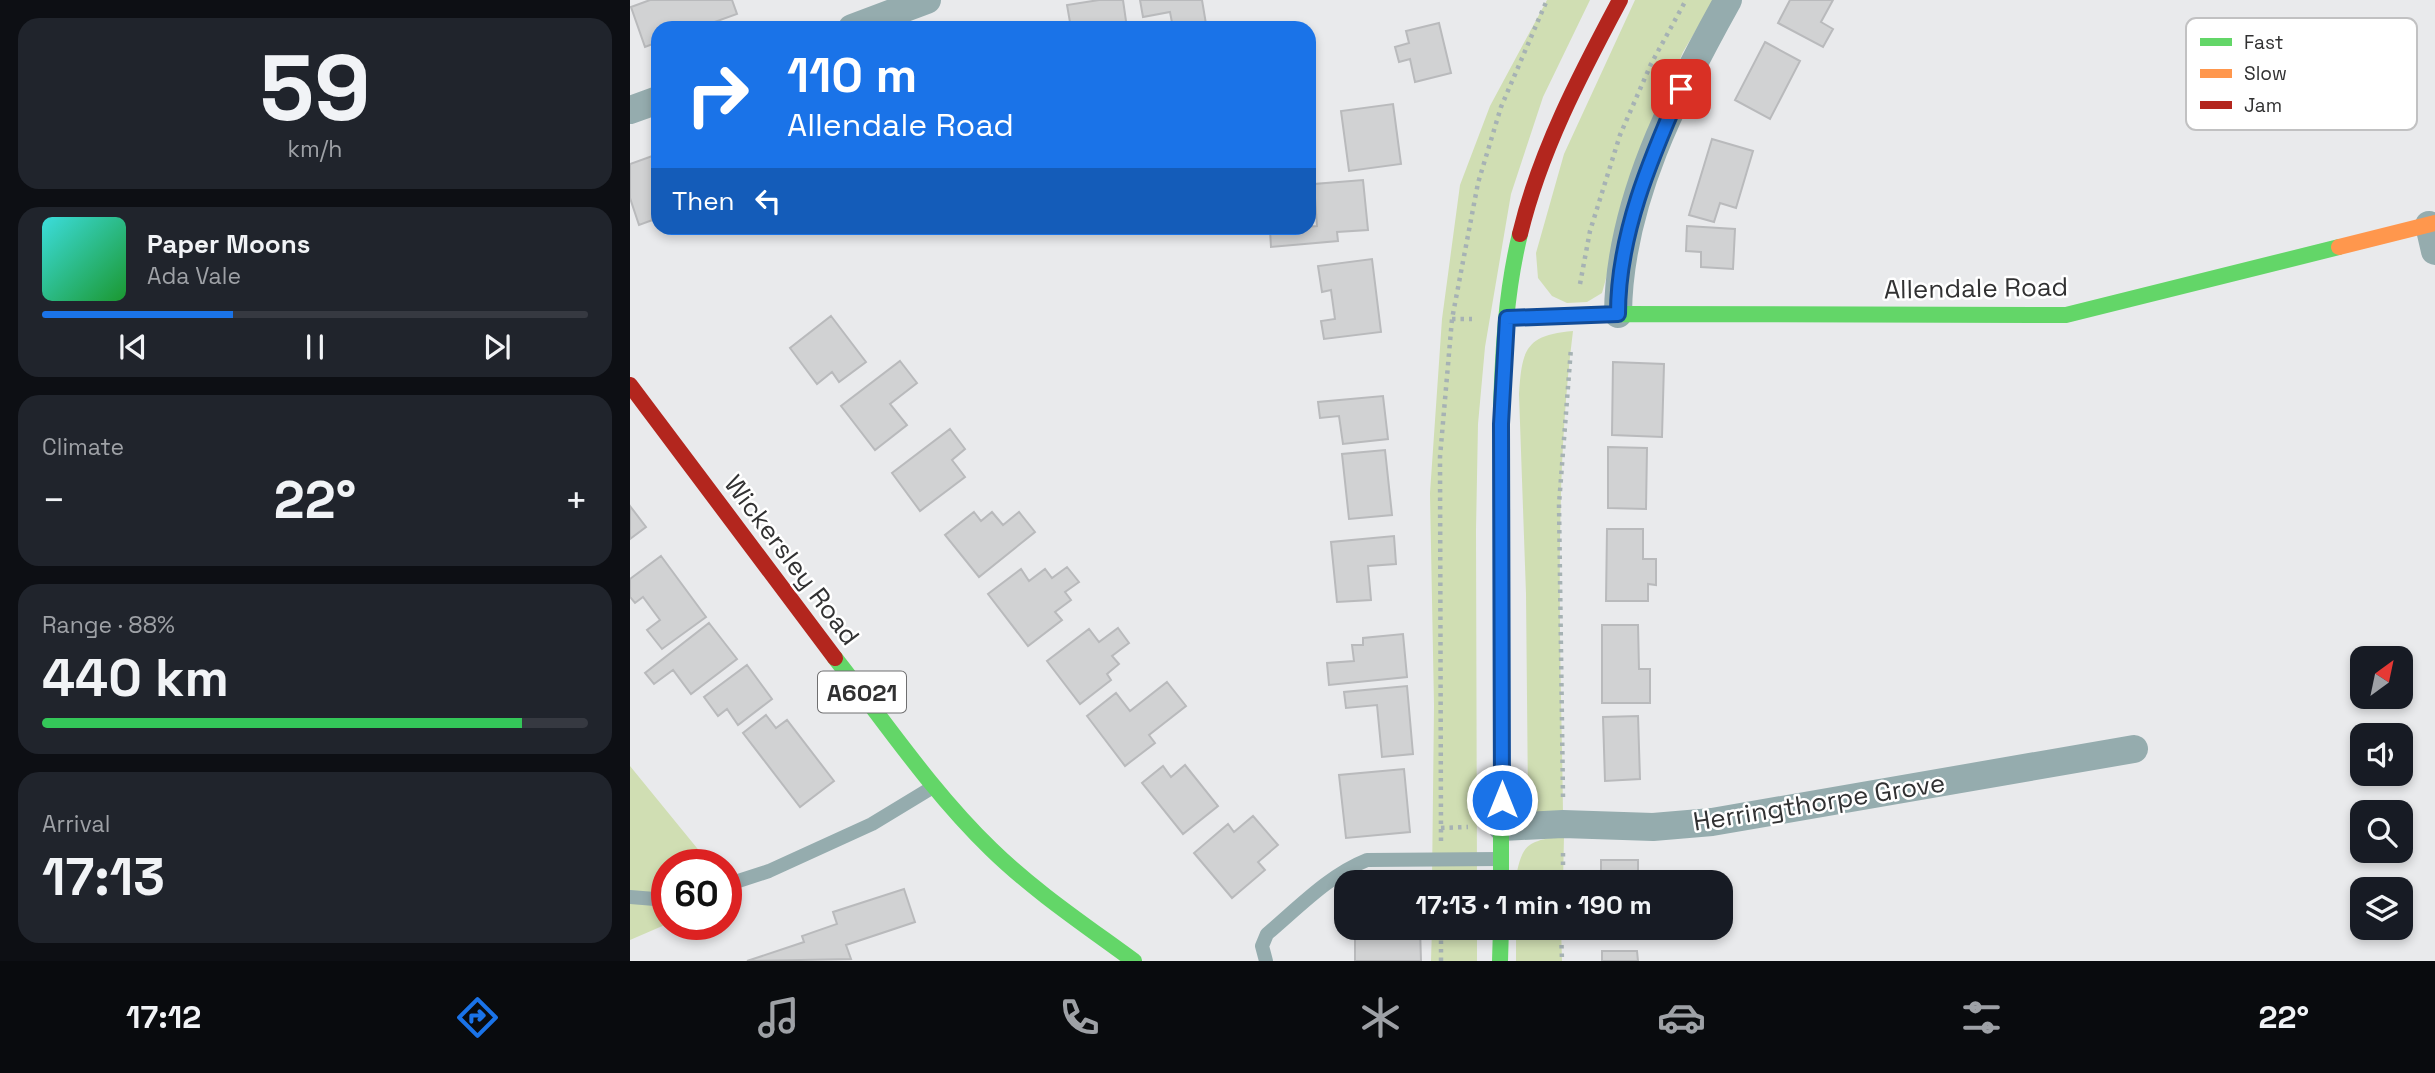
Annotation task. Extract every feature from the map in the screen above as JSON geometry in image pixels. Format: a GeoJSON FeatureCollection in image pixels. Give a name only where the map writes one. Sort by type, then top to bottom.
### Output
{"type":"FeatureCollection","features":[{"type":"Feature","properties":{"kind":"main road"},"geometry":{"type":"LineString","coordinates":[[1502,870],[1501,424],[1507,318],[1524,219],[1544,155],[1576,83],[1620,0]]}},
{"type":"Feature","properties":{"kind":"main road","name":"Allendale Road"},"geometry":{"type":"LineString","coordinates":[[1507,318],[1618,314],[2066,315],[2433,233]]}},
{"type":"Feature","properties":{"kind":"main road","name":"Wickersley Road"},"geometry":{"type":"LineString","coordinates":[[630,385],[780,587],[935,786],[990,848],[1029,884],[1134,961]]}},
{"type":"Feature","properties":{"kind":"main road"},"geometry":{"type":"LineString","coordinates":[[1500,961],[1501,940]]}},
{"type":"Feature","properties":{"kind":"street"},"geometry":{"type":"LineString","coordinates":[[871,21],[927,0]]}},
{"type":"Feature","properties":{"kind":"street"},"geometry":{"type":"LineString","coordinates":[[1618,314],[1618,292],[1626,243],[1642,185],[1691,67],[1728,0]]}},
{"type":"Feature","properties":{"kind":"street"},"geometry":{"type":"LineString","coordinates":[[630,110],[651,102]]}},
{"type":"Feature","properties":{"kind":"street","name":"Herringthorpe Grove"},"geometry":{"type":"LineString","coordinates":[[1502,827],[1563,824],[1653,827],[1712,822],[2134,749]]}},
{"type":"Feature","properties":{"kind":"lane"},"geometry":{"type":"LineString","coordinates":[[742,880],[769,872],[872,824],[935,786]]}},
{"type":"Feature","properties":{"kind":"lane"},"geometry":{"type":"LineString","coordinates":[[1266,961],[1262,947],[1267,934],[1330,882],[1367,860],[1502,859]]}},
{"type":"Feature","properties":{"kind":"lane"},"geometry":{"type":"LineString","coordinates":[[630,897],[651,899]]}},
{"type":"Feature","properties":{"kind":"path"},"geometry":{"type":"LineString","coordinates":[[1441,859],[1440,457],[1452,319],[1478,183],[1501,107],[1547,0]]}},
{"type":"Feature","properties":{"kind":"path"},"geometry":{"type":"LineString","coordinates":[[1563,870],[1559,504],[1568,371],[1575,316],[1590,231],[1620,135],[1651,64],[1686,0]]}},
{"type":"Feature","properties":{"kind":"path"},"geometry":{"type":"LineString","coordinates":[[1441,940],[1441,961]]}},
{"type":"Feature","properties":{"kind":"path"},"geometry":{"type":"LineString","coordinates":[[1562,940],[1562,961]]}},
{"type":"Feature","properties":{"kind":"green space"},"geometry":{"type":"Polygon","coordinates":[[[1547,0],[1590,0],[1543,97],[1511,194],[1485,347],[1478,424],[1476,530],[1477,870],[1432,870],[1434,706],[1430,493],[1442,319],[1460,185],[1490,106],[1547,0]]]}},
{"type":"Feature","properties":{"kind":"green space"},"geometry":{"type":"Polygon","coordinates":[[[1635,0],[1714,0],[1683,52],[1642,148],[1602,293],[1587,302],[1567,303],[1552,296],[1538,278],[1536,253],[1564,154],[1635,0]]]}},
{"type":"Feature","properties":{"kind":"green space"},"geometry":{"type":"Polygon","coordinates":[[[1573,331],[1561,511],[1563,813],[1546,815],[1538,813],[1528,800],[1526,594],[1519,394],[1522,366],[1529,348],[1545,336],[1573,331]]]}},
{"type":"Feature","properties":{"kind":"green space"},"geometry":{"type":"Polygon","coordinates":[[[630,766],[698,849],[651,849],[651,931],[630,940],[630,766]]]}},
{"type":"Feature","properties":{"kind":"green space"},"geometry":{"type":"Polygon","coordinates":[[[1564,836],[1563,870],[1518,870],[1527,847],[1541,840],[1564,836]]]}},
{"type":"Feature","properties":{"kind":"green space"},"geometry":{"type":"Polygon","coordinates":[[[1432,940],[1477,940],[1477,961],[1431,961],[1432,940]]]}},
{"type":"Feature","properties":{"kind":"green space"},"geometry":{"type":"Polygon","coordinates":[[[1516,940],[1561,940],[1562,961],[1516,961],[1516,940]]]}},
{"type":"Feature","properties":{"kind":"building"},"geometry":{"type":"Polygon","coordinates":[[[650,0],[732,0],[737,14],[718,21],[651,21],[651,45],[645,47],[631,7],[650,0]]]}},
{"type":"Feature","properties":{"kind":"building"},"geometry":{"type":"Polygon","coordinates":[[[1099,0],[1123,0],[1126,21],[1070,21],[1067,5],[1099,0]]]}},
{"type":"Feature","properties":{"kind":"building"},"geometry":{"type":"Polygon","coordinates":[[[1140,0],[1202,0],[1206,21],[1172,21],[1170,12],[1143,17],[1140,0]]]}},
{"type":"Feature","properties":{"kind":"building"},"geometry":{"type":"Polygon","coordinates":[[[1790,0],[1833,0],[1821,22],[1833,29],[1823,47],[1778,23],[1790,0]]]}},
{"type":"Feature","properties":{"kind":"building"},"geometry":{"type":"Polygon","coordinates":[[[1439,23],[1451,73],[1415,82],[1410,59],[1399,62],[1395,47],[1409,43],[1406,31],[1439,23]]]}},
{"type":"Feature","properties":{"kind":"building"},"geometry":{"type":"Polygon","coordinates":[[[1765,42],[1800,61],[1770,119],[1735,100],[1765,42]]]}},
{"type":"Feature","properties":{"kind":"building"},"geometry":{"type":"Polygon","coordinates":[[[1393,104],[1401,164],[1349,171],[1341,111],[1393,104]]]}},
{"type":"Feature","properties":{"kind":"building"},"geometry":{"type":"Polygon","coordinates":[[[1712,139],[1753,151],[1736,208],[1720,203],[1714,222],[1689,215],[1712,139]]]}},
{"type":"Feature","properties":{"kind":"building"},"geometry":{"type":"Polygon","coordinates":[[[651,156],[651,221],[639,225],[630,198],[630,164],[651,156]]]}},
{"type":"Feature","properties":{"kind":"building"},"geometry":{"type":"Polygon","coordinates":[[[1363,180],[1368,230],[1337,232],[1338,241],[1271,247],[1270,235],[1316,235],[1316,184],[1363,180]]]}},
{"type":"Feature","properties":{"kind":"building"},"geometry":{"type":"Polygon","coordinates":[[[1687,226],[1735,229],[1733,269],[1701,267],[1701,252],[1686,251],[1687,226]]]}},
{"type":"Feature","properties":{"kind":"building"},"geometry":{"type":"Polygon","coordinates":[[[1372,259],[1381,332],[1324,339],[1321,321],[1335,319],[1331,290],[1322,292],[1318,266],[1372,259]]]}},
{"type":"Feature","properties":{"kind":"building"},"geometry":{"type":"Polygon","coordinates":[[[831,316],[866,362],[839,382],[832,372],[817,384],[790,348],[831,316]]]}},
{"type":"Feature","properties":{"kind":"building"},"geometry":{"type":"Polygon","coordinates":[[[900,361],[917,383],[890,404],[907,425],[875,450],[841,406],[900,361]]]}},
{"type":"Feature","properties":{"kind":"building"},"geometry":{"type":"Polygon","coordinates":[[[1613,362],[1664,364],[1662,437],[1612,435],[1613,362]]]}},
{"type":"Feature","properties":{"kind":"building"},"geometry":{"type":"Polygon","coordinates":[[[1383,396],[1388,439],[1343,444],[1339,416],[1320,418],[1318,402],[1383,396]]]}},
{"type":"Feature","properties":{"kind":"building"},"geometry":{"type":"Polygon","coordinates":[[[950,429],[965,449],[952,460],[965,477],[920,511],[892,473],[950,429]]]}},
{"type":"Feature","properties":{"kind":"building"},"geometry":{"type":"Polygon","coordinates":[[[1608,447],[1647,448],[1646,509],[1608,508],[1608,447]]]}},
{"type":"Feature","properties":{"kind":"building"},"geometry":{"type":"Polygon","coordinates":[[[1385,450],[1392,515],[1349,519],[1342,454],[1385,450]]]}},
{"type":"Feature","properties":{"kind":"building"},"geometry":{"type":"Polygon","coordinates":[[[630,506],[646,527],[630,539],[630,506]]]}},
{"type":"Feature","properties":{"kind":"building"},"geometry":{"type":"Polygon","coordinates":[[[974,512],[981,521],[992,512],[1003,525],[1019,512],[1035,532],[979,577],[945,535],[974,512]]]}},
{"type":"Feature","properties":{"kind":"building"},"geometry":{"type":"Polygon","coordinates":[[[1607,529],[1643,529],[1643,559],[1656,559],[1656,585],[1648,584],[1648,601],[1606,601],[1607,529]]]}},
{"type":"Feature","properties":{"kind":"building"},"geometry":{"type":"Polygon","coordinates":[[[1394,536],[1396,564],[1368,566],[1371,600],[1337,602],[1331,542],[1394,536]]]}},
{"type":"Feature","properties":{"kind":"building"},"geometry":{"type":"Polygon","coordinates":[[[661,556],[706,617],[662,649],[647,630],[660,620],[643,597],[635,603],[630,597],[630,579],[661,556]]]}},
{"type":"Feature","properties":{"kind":"building"},"geometry":{"type":"Polygon","coordinates":[[[1067,567],[1079,582],[1065,592],[1071,600],[1055,612],[1062,620],[1028,646],[988,594],[1021,569],[1029,581],[1045,569],[1052,578],[1067,567]]]}},
{"type":"Feature","properties":{"kind":"building"},"geometry":{"type":"Polygon","coordinates":[[[709,623],[737,659],[691,694],[673,670],[654,684],[645,673],[709,623]]]}},
{"type":"Feature","properties":{"kind":"building"},"geometry":{"type":"Polygon","coordinates":[[[1602,625],[1638,625],[1639,669],[1650,669],[1650,703],[1602,703],[1602,625]]]}},
{"type":"Feature","properties":{"kind":"building"},"geometry":{"type":"Polygon","coordinates":[[[1118,628],[1129,643],[1112,656],[1119,664],[1107,674],[1111,680],[1080,704],[1047,661],[1089,629],[1099,642],[1118,628]]]}},
{"type":"Feature","properties":{"kind":"building"},"geometry":{"type":"Polygon","coordinates":[[[1403,634],[1407,677],[1329,685],[1327,663],[1354,661],[1352,645],[1363,645],[1363,638],[1403,634]]]}},
{"type":"Feature","properties":{"kind":"building"},"geometry":{"type":"Polygon","coordinates":[[[747,665],[772,699],[738,725],[727,709],[718,716],[704,697],[747,665]]]}},
{"type":"Feature","properties":{"kind":"building"},"geometry":{"type":"Polygon","coordinates":[[[1167,682],[1186,706],[1149,735],[1155,743],[1125,766],[1087,716],[1116,693],[1130,711],[1167,682]]]}},
{"type":"Feature","properties":{"kind":"building"},"geometry":{"type":"Polygon","coordinates":[[[1407,686],[1413,754],[1382,757],[1377,705],[1346,708],[1344,692],[1407,686]]]}},
{"type":"Feature","properties":{"kind":"building"},"geometry":{"type":"Polygon","coordinates":[[[766,715],[776,728],[787,720],[834,781],[800,807],[743,733],[766,715]]]}},
{"type":"Feature","properties":{"kind":"building"},"geometry":{"type":"Polygon","coordinates":[[[1638,716],[1640,779],[1605,781],[1603,717],[1638,716]]]}},
{"type":"Feature","properties":{"kind":"building"},"geometry":{"type":"Polygon","coordinates":[[[1185,765],[1218,806],[1183,834],[1142,783],[1163,766],[1171,777],[1185,765]]]}},
{"type":"Feature","properties":{"kind":"building"},"geometry":{"type":"Polygon","coordinates":[[[1404,769],[1410,832],[1346,838],[1339,775],[1404,769]]]}},
{"type":"Feature","properties":{"kind":"building"},"geometry":{"type":"Polygon","coordinates":[[[1253,816],[1278,845],[1258,862],[1265,870],[1232,898],[1194,853],[1228,824],[1234,832],[1253,816]]]}},
{"type":"Feature","properties":{"kind":"building"},"geometry":{"type":"Polygon","coordinates":[[[1601,860],[1638,860],[1638,870],[1601,870],[1601,860]]]}},
{"type":"Feature","properties":{"kind":"building"},"geometry":{"type":"Polygon","coordinates":[[[904,889],[915,922],[846,945],[851,959],[747,961],[804,942],[802,936],[837,924],[833,912],[904,889]]]}},
{"type":"Feature","properties":{"kind":"building"},"geometry":{"type":"Polygon","coordinates":[[[1355,940],[1420,940],[1421,961],[1355,961],[1355,940]]]}},
{"type":"Feature","properties":{"kind":"building"},"geometry":{"type":"Polygon","coordinates":[[[1602,951],[1637,951],[1638,961],[1602,961],[1602,951]]]}},
{"type":"Feature","properties":{"kind":"traffic: fast"},"geometry":{"type":"LineString","coordinates":[[1501,870],[1501,408],[1508,299],[1520,234]]}},
{"type":"Feature","properties":{"kind":"traffic: fast"},"geometry":{"type":"LineString","coordinates":[[1507,318],[1618,314],[2066,315],[2339,247]]}},
{"type":"Feature","properties":{"kind":"traffic: fast"},"geometry":{"type":"LineString","coordinates":[[835,658],[929,780],[969,827],[1042,893],[1134,961]]}},
{"type":"Feature","properties":{"kind":"traffic: fast"},"geometry":{"type":"LineString","coordinates":[[1500,961],[1501,940]]}},
{"type":"Feature","properties":{"kind":"traffic: slow"},"geometry":{"type":"LineString","coordinates":[[2339,247],[2435,223]]}},
{"type":"Feature","properties":{"kind":"traffic: jam"},"geometry":{"type":"LineString","coordinates":[[1520,234],[1528,203],[1550,143],[1576,85],[1620,0]]}},
{"type":"Feature","properties":{"kind":"traffic: jam"},"geometry":{"type":"LineString","coordinates":[[630,385],[835,658]]}},
{"type":"Feature","properties":{"kind":"route"},"geometry":{"type":"LineString","coordinates":[[1502,800],[1501,424],[1507,318],[1618,314],[1618,292],[1626,243],[1642,185],[1681,89]]}}]}
